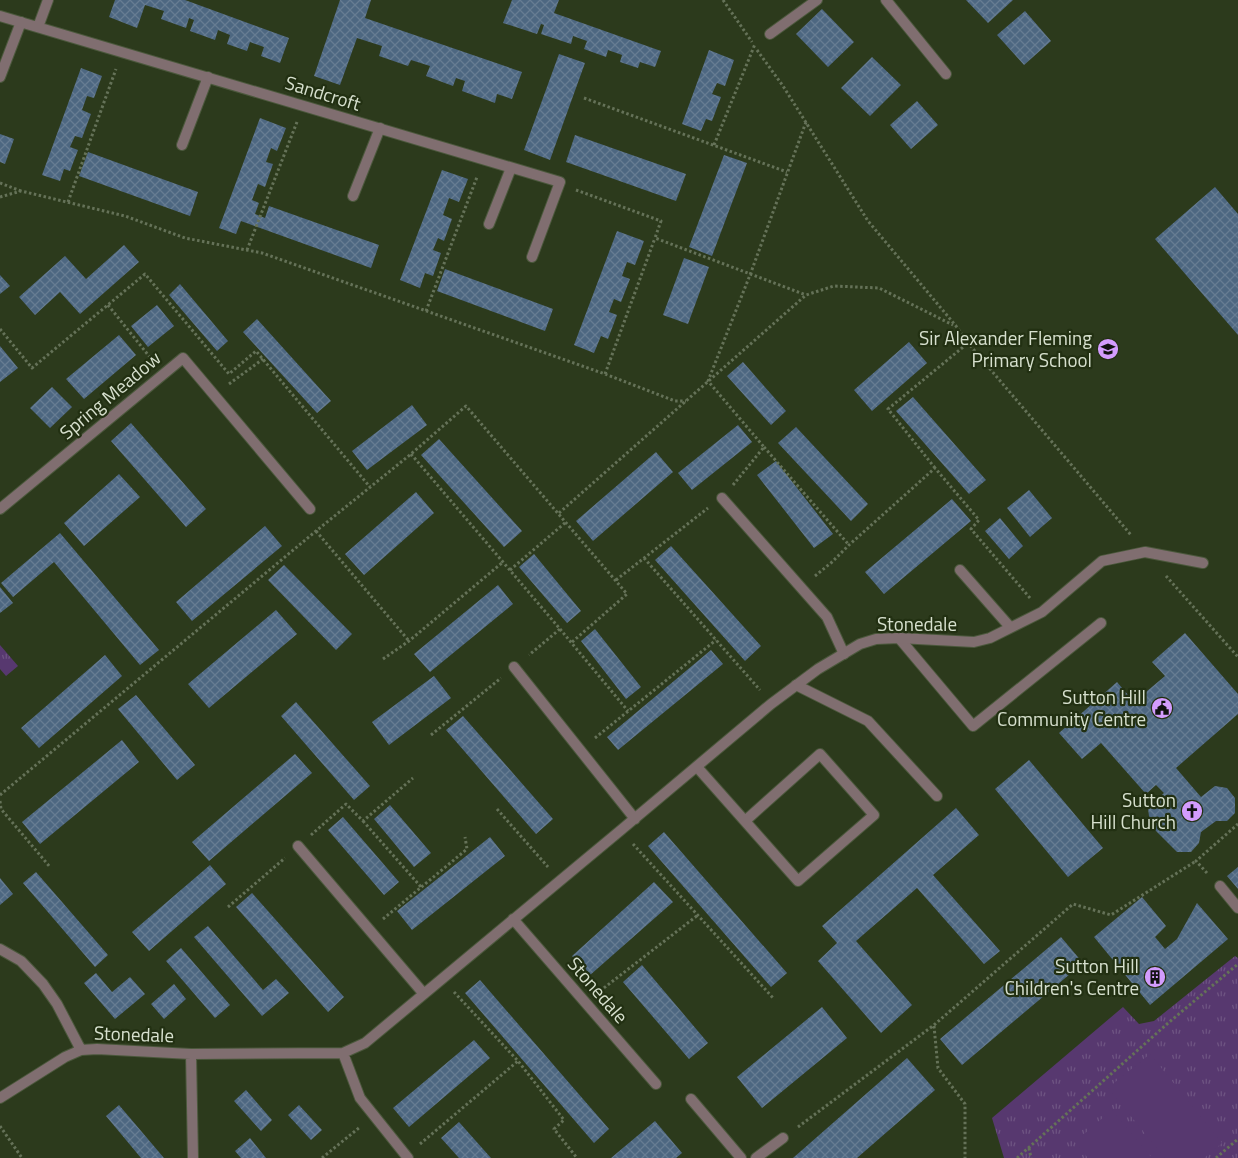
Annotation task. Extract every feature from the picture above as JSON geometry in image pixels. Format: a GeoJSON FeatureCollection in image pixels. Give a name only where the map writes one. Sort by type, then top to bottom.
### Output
{"type":"FeatureCollection","features":[{"type":"Feature","properties":{"kind":"street"},"geometry":{"type":"LineString","coordinates":[[38,27],[48,0]]}},
{"type":"Feature","properties":{"kind":"street"},"geometry":{"type":"LineString","coordinates":[[770,34],[817,0]]}},
{"type":"Feature","properties":{"kind":"street"},"geometry":{"type":"LineString","coordinates":[[886,0],[946,74]]}},
{"type":"Feature","properties":{"kind":"street","name":"Sandcroft"},"geometry":{"type":"LineString","coordinates":[[0,16],[560,182],[532,257]]}},
{"type":"Feature","properties":{"kind":"street"},"geometry":{"type":"LineString","coordinates":[[0,77],[2,64],[21,22]]}},
{"type":"Feature","properties":{"kind":"street"},"geometry":{"type":"LineString","coordinates":[[182,145],[208,77]]}},
{"type":"Feature","properties":{"kind":"street"},"geometry":{"type":"LineString","coordinates":[[353,196],[380,128]]}},
{"type":"Feature","properties":{"kind":"street"},"geometry":{"type":"LineString","coordinates":[[489,224],[511,168]]}},
{"type":"Feature","properties":{"kind":"street","name":"Spring Meadow"},"geometry":{"type":"LineString","coordinates":[[0,509],[183,358],[310,509]]}},
{"type":"Feature","properties":{"kind":"street"},"geometry":{"type":"LineString","coordinates":[[722,498],[827,617],[844,654]]}},
{"type":"Feature","properties":{"kind":"street","name":"Stonedale"},"geometry":{"type":"LineString","coordinates":[[0,1098],[66,1057],[81,1050],[97,1049],[191,1054],[342,1052],[365,1043],[771,704],[818,669],[860,644],[876,639],[899,638],[974,642],[990,638],[1042,612],[1102,561],[1145,552],[1203,564]]}},
{"type":"Feature","properties":{"kind":"street"},"geometry":{"type":"LineString","coordinates":[[960,570],[1010,628]]}},
{"type":"Feature","properties":{"kind":"street"},"geometry":{"type":"LineString","coordinates":[[899,638],[973,726],[1101,623]]}},
{"type":"Feature","properties":{"kind":"street"},"geometry":{"type":"LineString","coordinates":[[514,667],[635,819]]}},
{"type":"Feature","properties":{"kind":"street"},"geometry":{"type":"LineString","coordinates":[[796,685],[868,720],[937,796]]}},
{"type":"Feature","properties":{"kind":"street"},"geometry":{"type":"LineString","coordinates":[[697,767],[798,881],[874,815],[820,754],[745,820]]}},
{"type":"Feature","properties":{"kind":"street"},"geometry":{"type":"LineString","coordinates":[[298,846],[424,994]]}},
{"type":"Feature","properties":{"kind":"street"},"geometry":{"type":"LineString","coordinates":[[1220,886],[1238,908]]}},
{"type":"Feature","properties":{"kind":"street","name":"Stonedale"},"geometry":{"type":"LineString","coordinates":[[514,919],[656,1084]]}},
{"type":"Feature","properties":{"kind":"street"},"geometry":{"type":"LineString","coordinates":[[0,950],[21,961],[43,984],[57,1004],[81,1050]]}},
{"type":"Feature","properties":{"kind":"street"},"geometry":{"type":"LineString","coordinates":[[342,1052],[360,1098],[407,1157]]}},
{"type":"Feature","properties":{"kind":"street","name":"Stonedale"},"geometry":{"type":"LineString","coordinates":[[191,1054],[194,1158]]}},
{"type":"Feature","properties":{"kind":"street"},"geometry":{"type":"LineString","coordinates":[[691,1099],[741,1158]]}},
{"type":"Feature","properties":{"kind":"street"},"geometry":{"type":"LineString","coordinates":[[756,1158],[783,1138]]}},
{"type":"Feature","properties":{"kind":"path"},"geometry":{"type":"LineString","coordinates":[[722,0],[783,86],[868,221],[968,343],[1145,552],[1238,657]]}},
{"type":"Feature","properties":{"kind":"path"},"geometry":{"type":"LineString","coordinates":[[714,145],[754,45],[770,34]]}},
{"type":"Feature","properties":{"kind":"path"},"geometry":{"type":"LineString","coordinates":[[68,202],[123,52]]}},
{"type":"Feature","properties":{"kind":"path"},"geometry":{"type":"LineString","coordinates":[[584,98],[787,172]]}},
{"type":"Feature","properties":{"kind":"path"},"geometry":{"type":"LineString","coordinates":[[247,250],[304,106]]}},
{"type":"Feature","properties":{"kind":"path"},"geometry":{"type":"LineString","coordinates":[[708,382],[750,275],[806,122]]}},
{"type":"Feature","properties":{"kind":"path"},"geometry":{"type":"LineString","coordinates":[[426,311],[483,160]]}},
{"type":"Feature","properties":{"kind":"path"},"geometry":{"type":"LineString","coordinates":[[0,183],[21,191],[125,216],[185,238],[262,253],[605,374],[675,401],[686,401]]}},
{"type":"Feature","properties":{"kind":"path"},"geometry":{"type":"LineString","coordinates":[[577,190],[661,220],[605,374]]}},
{"type":"Feature","properties":{"kind":"path"},"geometry":{"type":"LineString","coordinates":[[0,197],[21,191]]}},
{"type":"Feature","properties":{"kind":"path"},"geometry":{"type":"LineString","coordinates":[[655,238],[806,296]]}},
{"type":"Feature","properties":{"kind":"path"},"geometry":{"type":"LineString","coordinates":[[559,513],[806,296],[834,286],[879,288],[956,326]]}},
{"type":"Feature","properties":{"kind":"path"},"geometry":{"type":"LineString","coordinates":[[108,305],[163,374]]}},
{"type":"Feature","properties":{"kind":"path"},"geometry":{"type":"LineString","coordinates":[[968,343],[888,409],[980,520],[971,529],[1042,612]]}},
{"type":"Feature","properties":{"kind":"path"},"geometry":{"type":"LineString","coordinates":[[215,394],[263,359]]}},
{"type":"Feature","properties":{"kind":"path"},"geometry":{"type":"LineString","coordinates":[[0,795],[411,454],[466,406],[628,594],[571,642]]}},
{"type":"Feature","properties":{"kind":"path"},"geometry":{"type":"LineString","coordinates":[[764,446],[849,545]]}},
{"type":"Feature","properties":{"kind":"path"},"geometry":{"type":"LineString","coordinates":[[411,454],[628,711]]}},
{"type":"Feature","properties":{"kind":"path"},"geometry":{"type":"LineString","coordinates":[[801,587],[832,562],[935,468]]}},
{"type":"Feature","properties":{"kind":"path"},"geometry":{"type":"LineString","coordinates":[[310,509],[316,531],[410,641]]}},
{"type":"Feature","properties":{"kind":"path"},"geometry":{"type":"LineString","coordinates":[[510,570],[566,522]]}},
{"type":"Feature","properties":{"kind":"path"},"geometry":{"type":"LineString","coordinates":[[644,558],[771,704]]}},
{"type":"Feature","properties":{"kind":"path"},"geometry":{"type":"LineString","coordinates":[[383,659],[410,641],[503,562]]}},
{"type":"Feature","properties":{"kind":"path"},"geometry":{"type":"LineString","coordinates":[[431,734],[560,629]]}},
{"type":"Feature","properties":{"kind":"path"},"geometry":{"type":"LineString","coordinates":[[581,750],[716,640]]}},
{"type":"Feature","properties":{"kind":"path"},"geometry":{"type":"LineString","coordinates":[[363,821],[413,778]]}},
{"type":"Feature","properties":{"kind":"path"},"geometry":{"type":"LineString","coordinates":[[0,801],[1,809],[50,867]]}},
{"type":"Feature","properties":{"kind":"path"},"geometry":{"type":"LineString","coordinates":[[228,907],[346,804],[421,887]]}},
{"type":"Feature","properties":{"kind":"path"},"geometry":{"type":"LineString","coordinates":[[497,809],[560,881]]}},
{"type":"Feature","properties":{"kind":"path"},"geometry":{"type":"LineString","coordinates":[[783,1138],[934,1025],[1074,904],[1111,915],[1196,861],[1238,824]]}},
{"type":"Feature","properties":{"kind":"path"},"geometry":{"type":"LineString","coordinates":[[621,830],[774,998]]}},
{"type":"Feature","properties":{"kind":"path"},"geometry":{"type":"LineString","coordinates":[[369,930],[467,849],[465,837]]}},
{"type":"Feature","properties":{"kind":"path"},"geometry":{"type":"LineString","coordinates":[[1196,861],[1220,886]]}},
{"type":"Feature","properties":{"kind":"path"},"geometry":{"type":"LineString","coordinates":[[585,1002],[698,915]]}},
{"type":"Feature","properties":{"kind":"path"},"geometry":{"type":"LineString","coordinates":[[1017,1158],[1167,1024],[1238,964]]}},
{"type":"Feature","properties":{"kind":"path"},"geometry":{"type":"LineString","coordinates":[[442,979],[518,1061],[564,1120],[554,1129],[577,1158]]}},
{"type":"Feature","properties":{"kind":"path"},"geometry":{"type":"LineString","coordinates":[[934,1025],[938,1068],[965,1104],[965,1158]]}},
{"type":"Feature","properties":{"kind":"path"},"geometry":{"type":"LineString","coordinates":[[407,1157],[518,1061]]}},
{"type":"Feature","properties":{"kind":"path"},"geometry":{"type":"LineString","coordinates":[[322,1158],[375,1116]]}},
{"type":"Feature","properties":{"kind":"path"},"geometry":{"type":"LineString","coordinates":[[0,1126],[22,1158]]}},
{"type":"Feature","properties":{"kind":"path"},"geometry":{"type":"LineString","coordinates":[[1216,1158],[1238,1139]]}},
{"type":"Feature","properties":{"kind":"path"},"geometry":{"type":"LineString","coordinates":[[1028,1148],[1031,1158]]}},
{"type":"Feature","properties":{"kind":"green space"},"geometry":{"type":"Polygon","coordinates":[[[0,645],[18,666],[6,676],[0,669],[0,645]]]}},
{"type":"Feature","properties":{"kind":"green space"},"geometry":{"type":"Polygon","coordinates":[[[1235,956],[1238,958],[1238,1158],[1004,1158],[992,1118],[1123,1007],[1139,1024],[1154,1021],[1235,956]]]}},
{"type":"Feature","properties":{"kind":"green space"},"geometry":{"type":"Polygon","coordinates":[[[1150,1054],[1222,1143],[1204,1158],[1165,1158],[1108,1088],[1150,1054]]]}},
{"type":"Feature","properties":{"kind":"green space"},"geometry":{"type":"Polygon","coordinates":[[[1112,1110],[1152,1158],[1088,1158],[1075,1142],[1112,1110]]]}},
{"type":"Feature","properties":{"kind":"building"},"geometry":{"type":"Polygon","coordinates":[[[115,0],[185,0],[289,38],[280,63],[261,56],[264,47],[250,42],[247,51],[227,44],[230,35],[218,30],[215,40],[190,31],[194,20],[189,18],[186,28],[161,19],[164,11],[145,5],[137,28],[109,17],[115,0]]]}},
{"type":"Feature","properties":{"kind":"building"},"geometry":{"type":"Polygon","coordinates":[[[340,0],[371,0],[365,18],[522,72],[512,99],[497,94],[495,103],[462,91],[465,81],[456,78],[453,86],[426,76],[430,66],[411,60],[408,66],[379,56],[382,46],[357,38],[340,85],[314,76],[340,0]]]}},
{"type":"Feature","properties":{"kind":"building"},"geometry":{"type":"Polygon","coordinates":[[[512,0],[559,0],[554,13],[661,51],[655,67],[640,62],[638,68],[620,62],[622,55],[608,50],[606,57],[584,49],[587,41],[573,36],[571,44],[541,34],[544,25],[541,24],[537,34],[503,23],[512,0]]]}},
{"type":"Feature","properties":{"kind":"building"},"geometry":{"type":"Polygon","coordinates":[[[966,0],[1013,0],[988,23],[966,0]]]}},
{"type":"Feature","properties":{"kind":"building"},"geometry":{"type":"Polygon","coordinates":[[[822,9],[854,42],[828,67],[796,34],[822,9]]]}},
{"type":"Feature","properties":{"kind":"building"},"geometry":{"type":"Polygon","coordinates":[[[1025,11],[1051,41],[1024,65],[997,35],[1025,11]]]}},
{"type":"Feature","properties":{"kind":"building"},"geometry":{"type":"Polygon","coordinates":[[[709,50],[734,60],[725,86],[717,83],[712,94],[721,97],[712,121],[706,119],[701,131],[682,124],[709,50]]]}},
{"type":"Feature","properties":{"kind":"building"},"geometry":{"type":"Polygon","coordinates":[[[559,54],[585,63],[550,160],[524,150],[559,54]]]}},
{"type":"Feature","properties":{"kind":"building"},"geometry":{"type":"Polygon","coordinates":[[[872,57],[901,85],[870,116],[841,88],[872,57]]]}},
{"type":"Feature","properties":{"kind":"building"},"geometry":{"type":"Polygon","coordinates":[[[81,68],[102,76],[94,98],[87,96],[82,110],[91,114],[82,138],[75,136],[70,147],[78,150],[70,171],[64,169],[60,181],[42,175],[81,68]]]}},
{"type":"Feature","properties":{"kind":"building"},"geometry":{"type":"Polygon","coordinates":[[[917,101],[938,125],[911,149],[890,125],[917,101]]]}},
{"type":"Feature","properties":{"kind":"building"},"geometry":{"type":"Polygon","coordinates":[[[260,118],[286,128],[277,151],[271,148],[266,162],[273,164],[265,187],[258,184],[252,200],[259,203],[255,214],[265,218],[269,206],[379,245],[371,268],[241,221],[236,234],[219,228],[260,118]]]}},
{"type":"Feature","properties":{"kind":"building"},"geometry":{"type":"Polygon","coordinates":[[[0,134],[14,139],[5,164],[0,162],[0,134]]]}},
{"type":"Feature","properties":{"kind":"building"},"geometry":{"type":"Polygon","coordinates":[[[575,135],[686,174],[676,201],[566,162],[575,135]]]}},
{"type":"Feature","properties":{"kind":"building"},"geometry":{"type":"Polygon","coordinates":[[[88,152],[198,192],[190,216],[79,176],[88,152]]]}},
{"type":"Feature","properties":{"kind":"building"},"geometry":{"type":"Polygon","coordinates":[[[724,155],[747,163],[712,256],[689,247],[724,155]]]}},
{"type":"Feature","properties":{"kind":"building"},"geometry":{"type":"Polygon","coordinates":[[[442,170],[468,179],[459,202],[449,198],[443,215],[452,219],[444,241],[438,238],[433,250],[441,253],[433,276],[425,273],[420,288],[400,280],[442,170]]]}},
{"type":"Feature","properties":{"kind":"building"},"geometry":{"type":"Polygon","coordinates":[[[1215,187],[1238,214],[1238,335],[1155,239],[1215,187]]]}},
{"type":"Feature","properties":{"kind":"building"},"geometry":{"type":"Polygon","coordinates":[[[617,231],[644,241],[635,265],[627,262],[622,276],[630,279],[621,302],[614,299],[609,312],[617,315],[608,339],[601,336],[594,353],[574,345],[617,231]]]}},
{"type":"Feature","properties":{"kind":"building"},"geometry":{"type":"Polygon","coordinates":[[[124,245],[139,262],[80,314],[60,292],[35,315],[19,297],[65,256],[86,279],[124,245]]]}},
{"type":"Feature","properties":{"kind":"building"},"geometry":{"type":"Polygon","coordinates":[[[684,258],[709,267],[688,324],[663,315],[684,258]]]}},
{"type":"Feature","properties":{"kind":"building"},"geometry":{"type":"Polygon","coordinates":[[[445,269],[553,309],[545,331],[437,291],[445,269]]]}},
{"type":"Feature","properties":{"kind":"building"},"geometry":{"type":"Polygon","coordinates":[[[0,275],[10,286],[0,294],[0,275]]]}},
{"type":"Feature","properties":{"kind":"building"},"geometry":{"type":"Polygon","coordinates":[[[180,284],[228,341],[217,351],[169,295],[180,284]]]}},
{"type":"Feature","properties":{"kind":"building"},"geometry":{"type":"Polygon","coordinates":[[[157,305],[174,326],[148,347],[131,326],[157,305]]]}},
{"type":"Feature","properties":{"kind":"building"},"geometry":{"type":"Polygon","coordinates":[[[257,319],[331,401],[317,413],[243,332],[257,319]]]}},
{"type":"Feature","properties":{"kind":"building"},"geometry":{"type":"Polygon","coordinates":[[[119,335],[136,355],[84,399],[66,379],[119,335]]]}},
{"type":"Feature","properties":{"kind":"building"},"geometry":{"type":"Polygon","coordinates":[[[909,342],[927,363],[872,411],[854,390],[909,342]]]}},
{"type":"Feature","properties":{"kind":"building"},"geometry":{"type":"Polygon","coordinates":[[[0,346],[18,368],[0,382],[0,346]]]}},
{"type":"Feature","properties":{"kind":"building"},"geometry":{"type":"Polygon","coordinates":[[[743,362],[786,411],[771,425],[727,376],[743,362]]]}},
{"type":"Feature","properties":{"kind":"building"},"geometry":{"type":"Polygon","coordinates":[[[52,387],[72,407],[50,428],[30,408],[52,387]]]}},
{"type":"Feature","properties":{"kind":"building"},"geometry":{"type":"Polygon","coordinates":[[[913,397],[986,480],[969,494],[896,411],[913,397]]]}},
{"type":"Feature","properties":{"kind":"building"},"geometry":{"type":"Polygon","coordinates":[[[412,405],[427,425],[367,470],[352,451],[412,405]]]}},
{"type":"Feature","properties":{"kind":"building"},"geometry":{"type":"Polygon","coordinates":[[[131,423],[206,509],[186,527],[111,441],[131,423]]]}},
{"type":"Feature","properties":{"kind":"building"},"geometry":{"type":"Polygon","coordinates":[[[738,425],[752,442],[692,490],[678,473],[738,425]]]}},
{"type":"Feature","properties":{"kind":"building"},"geometry":{"type":"Polygon","coordinates":[[[796,427],[868,504],[851,521],[778,443],[796,427]]]}},
{"type":"Feature","properties":{"kind":"building"},"geometry":{"type":"Polygon","coordinates":[[[439,439],[522,531],[504,547],[421,455],[439,439]]]}},
{"type":"Feature","properties":{"kind":"building"},"geometry":{"type":"Polygon","coordinates":[[[656,452],[673,472],[593,541],[576,521],[656,452]]]}},
{"type":"Feature","properties":{"kind":"building"},"geometry":{"type":"Polygon","coordinates":[[[776,461],[833,534],[814,548],[757,475],[776,461]]]}},
{"type":"Feature","properties":{"kind":"building"},"geometry":{"type":"Polygon","coordinates":[[[119,474],[140,497],[84,546],[64,523],[119,474]]]}},
{"type":"Feature","properties":{"kind":"building"},"geometry":{"type":"Polygon","coordinates":[[[1029,490],[1052,518],[1030,537],[1007,508],[1029,490]]]}},
{"type":"Feature","properties":{"kind":"building"},"geometry":{"type":"Polygon","coordinates":[[[416,492],[434,513],[364,575],[345,554],[416,492]]]}},
{"type":"Feature","properties":{"kind":"building"},"geometry":{"type":"Polygon","coordinates":[[[952,499],[971,521],[884,594],[865,572],[952,499]]]}},
{"type":"Feature","properties":{"kind":"building"},"geometry":{"type":"Polygon","coordinates":[[[1000,518],[1023,546],[1009,559],[985,531],[1000,518]]]}},
{"type":"Feature","properties":{"kind":"building"},"geometry":{"type":"Polygon","coordinates":[[[265,526],[282,546],[192,621],[176,602],[265,526]]]}},
{"type":"Feature","properties":{"kind":"building"},"geometry":{"type":"Polygon","coordinates":[[[60,533],[159,650],[140,665],[54,562],[13,597],[1,583],[60,533]]]}},
{"type":"Feature","properties":{"kind":"building"},"geometry":{"type":"Polygon","coordinates":[[[671,546],[761,646],[745,661],[655,560],[671,546]]]}},
{"type":"Feature","properties":{"kind":"building"},"geometry":{"type":"Polygon","coordinates":[[[534,554],[581,611],[567,623],[519,567],[534,554]]]}},
{"type":"Feature","properties":{"kind":"building"},"geometry":{"type":"Polygon","coordinates":[[[284,565],[352,634],[336,650],[268,580],[284,565]]]}},
{"type":"Feature","properties":{"kind":"building"},"geometry":{"type":"Polygon","coordinates":[[[498,585],[513,604],[430,672],[414,654],[498,585]]]}},
{"type":"Feature","properties":{"kind":"building"},"geometry":{"type":"Polygon","coordinates":[[[0,587],[13,603],[0,613],[0,587]]]}},
{"type":"Feature","properties":{"kind":"building"},"geometry":{"type":"Polygon","coordinates":[[[276,610],[297,634],[209,708],[188,684],[276,610]]]}},
{"type":"Feature","properties":{"kind":"building"},"geometry":{"type":"Polygon","coordinates":[[[595,629],[641,687],[626,699],[581,641],[595,629]]]}},
{"type":"Feature","properties":{"kind":"building","name":"Sutton Hill Community Centre"},"geometry":{"type":"Polygon","coordinates":[[[1185,633],[1238,694],[1238,714],[1176,768],[1201,797],[1215,786],[1227,788],[1235,798],[1235,813],[1227,821],[1216,821],[1201,832],[1199,843],[1191,852],[1177,852],[1150,825],[1148,808],[1164,793],[1156,785],[1146,794],[1101,743],[1082,759],[1059,733],[1117,682],[1134,702],[1165,676],[1152,662],[1185,633]]]}},
{"type":"Feature","properties":{"kind":"building"},"geometry":{"type":"Polygon","coordinates":[[[711,650],[723,664],[618,750],[607,737],[711,650]]]}},
{"type":"Feature","properties":{"kind":"building"},"geometry":{"type":"Polygon","coordinates":[[[105,655],[122,676],[39,748],[21,728],[105,655]]]}},
{"type":"Feature","properties":{"kind":"building"},"geometry":{"type":"Polygon","coordinates":[[[434,676],[451,698],[389,745],[372,722],[434,676]]]}},
{"type":"Feature","properties":{"kind":"building"},"geometry":{"type":"Polygon","coordinates":[[[136,695],[195,765],[177,780],[118,709],[136,695]]]}},
{"type":"Feature","properties":{"kind":"building"},"geometry":{"type":"Polygon","coordinates":[[[296,702],[370,786],[354,800],[281,716],[296,702]]]}},
{"type":"Feature","properties":{"kind":"building"},"geometry":{"type":"Polygon","coordinates":[[[463,716],[553,819],[536,834],[446,730],[463,716]]]}},
{"type":"Feature","properties":{"kind":"building"},"geometry":{"type":"Polygon","coordinates":[[[122,740],[139,762],[40,844],[22,822],[122,740]]]}},
{"type":"Feature","properties":{"kind":"building"},"geometry":{"type":"Polygon","coordinates":[[[295,754],[312,773],[209,861],[192,842],[295,754]]]}},
{"type":"Feature","properties":{"kind":"building"},"geometry":{"type":"Polygon","coordinates":[[[1029,760],[1103,848],[1068,877],[995,789],[1029,760]]]}},
{"type":"Feature","properties":{"kind":"building"},"geometry":{"type":"Polygon","coordinates":[[[390,805],[431,853],[414,867],[374,819],[390,805]]]}},
{"type":"Feature","properties":{"kind":"building"},"geometry":{"type":"Polygon","coordinates":[[[956,808],[979,835],[933,875],[1000,951],[984,964],[917,888],[856,941],[912,1005],[881,1033],[818,961],[837,943],[822,926],[956,808]]]}},
{"type":"Feature","properties":{"kind":"building"},"geometry":{"type":"Polygon","coordinates":[[[343,817],[399,882],[384,895],[328,830],[343,817]]]}},
{"type":"Feature","properties":{"kind":"building"},"geometry":{"type":"Polygon","coordinates":[[[664,832],[787,973],[771,987],[648,846],[664,832]]]}},
{"type":"Feature","properties":{"kind":"building"},"geometry":{"type":"Polygon","coordinates":[[[490,837],[505,856],[412,930],[397,911],[490,837]]]}},
{"type":"Feature","properties":{"kind":"building"},"geometry":{"type":"Polygon","coordinates":[[[210,865],[226,884],[149,951],[132,932],[210,865]]]}},
{"type":"Feature","properties":{"kind":"building"},"geometry":{"type":"Polygon","coordinates":[[[1238,867],[1238,889],[1227,876],[1238,867]]]}},
{"type":"Feature","properties":{"kind":"building"},"geometry":{"type":"Polygon","coordinates":[[[36,872],[108,955],[95,967],[23,883],[36,872]]]}},
{"type":"Feature","properties":{"kind":"building"},"geometry":{"type":"Polygon","coordinates":[[[0,878],[13,894],[0,905],[0,878]]]}},
{"type":"Feature","properties":{"kind":"building"},"geometry":{"type":"Polygon","coordinates":[[[654,882],[673,902],[589,976],[572,956],[654,882]]]}},
{"type":"Feature","properties":{"kind":"building"},"geometry":{"type":"Polygon","coordinates":[[[252,893],[344,997],[328,1012],[236,907],[252,893]]]}},
{"type":"Feature","properties":{"kind":"building","name":"Sutton Hill Children's Centre"},"geometry":{"type":"Polygon","coordinates":[[[1142,897],[1166,926],[1155,937],[1165,949],[1177,939],[1197,903],[1228,939],[1150,1005],[1094,937],[1142,897]]]}},
{"type":"Feature","properties":{"kind":"building"},"geometry":{"type":"Polygon","coordinates":[[[208,926],[263,990],[276,979],[289,993],[262,1016],[194,937],[208,926]]]}},
{"type":"Feature","properties":{"kind":"building"},"geometry":{"type":"Polygon","coordinates":[[[1061,937],[1083,963],[962,1065],[940,1039],[1061,937]]]}},
{"type":"Feature","properties":{"kind":"building"},"geometry":{"type":"Polygon","coordinates":[[[181,948],[230,1005],[215,1018],[166,961],[181,948]]]}},
{"type":"Feature","properties":{"kind":"building"},"geometry":{"type":"Polygon","coordinates":[[[642,965],[708,1043],[689,1059],[623,982],[642,965]]]}},
{"type":"Feature","properties":{"kind":"building"},"geometry":{"type":"Polygon","coordinates":[[[96,973],[112,992],[130,977],[145,994],[115,1019],[84,983],[96,973]]]}},
{"type":"Feature","properties":{"kind":"building"},"geometry":{"type":"Polygon","coordinates":[[[480,980],[609,1129],[594,1143],[465,993],[480,980]]]}},
{"type":"Feature","properties":{"kind":"building"},"geometry":{"type":"Polygon","coordinates":[[[174,984],[186,999],[164,1019],[151,1004],[174,984]]]}},
{"type":"Feature","properties":{"kind":"building"},"geometry":{"type":"Polygon","coordinates":[[[822,1007],[847,1038],[762,1108],[737,1077],[822,1007]]]}},
{"type":"Feature","properties":{"kind":"building"},"geometry":{"type":"Polygon","coordinates":[[[474,1040],[490,1058],[409,1127],[393,1108],[474,1040]]]}},
{"type":"Feature","properties":{"kind":"building"},"geometry":{"type":"Polygon","coordinates":[[[907,1058],[935,1090],[857,1158],[793,1158],[907,1058]]]}},
{"type":"Feature","properties":{"kind":"building"},"geometry":{"type":"Polygon","coordinates":[[[246,1090],[272,1120],[261,1131],[234,1101],[246,1090]]]}},
{"type":"Feature","properties":{"kind":"building"},"geometry":{"type":"Polygon","coordinates":[[[119,1105],[164,1158],[141,1158],[106,1116],[119,1105]]]}},
{"type":"Feature","properties":{"kind":"building"},"geometry":{"type":"Polygon","coordinates":[[[299,1105],[322,1130],[311,1140],[288,1115],[299,1105]]]}},
{"type":"Feature","properties":{"kind":"building"},"geometry":{"type":"Polygon","coordinates":[[[655,1121],[682,1153],[676,1158],[611,1158],[655,1121]]]}},
{"type":"Feature","properties":{"kind":"building"},"geometry":{"type":"Polygon","coordinates":[[[459,1122],[491,1158],[459,1158],[441,1138],[459,1122]]]}},
{"type":"Feature","properties":{"kind":"building"},"geometry":{"type":"Polygon","coordinates":[[[250,1138],[266,1158],[241,1158],[235,1151],[250,1138]]]}},
{"type":"Feature","properties":{"kind":"place","name":"Sir Alexander Fleming Primary School"},"geometry":{"type":"Point","coordinates":[1108,349]}},
{"type":"Feature","properties":{"kind":"place","name":"Sutton Hill Community Centre"},"geometry":{"type":"Point","coordinates":[1162,708]}},
{"type":"Feature","properties":{"kind":"place","name":"Sutton Hill Church"},"geometry":{"type":"Point","coordinates":[1192,811]}},
{"type":"Feature","properties":{"kind":"place","name":"Sutton Hill Children's Centre"},"geometry":{"type":"Point","coordinates":[1155,977]}}]}
